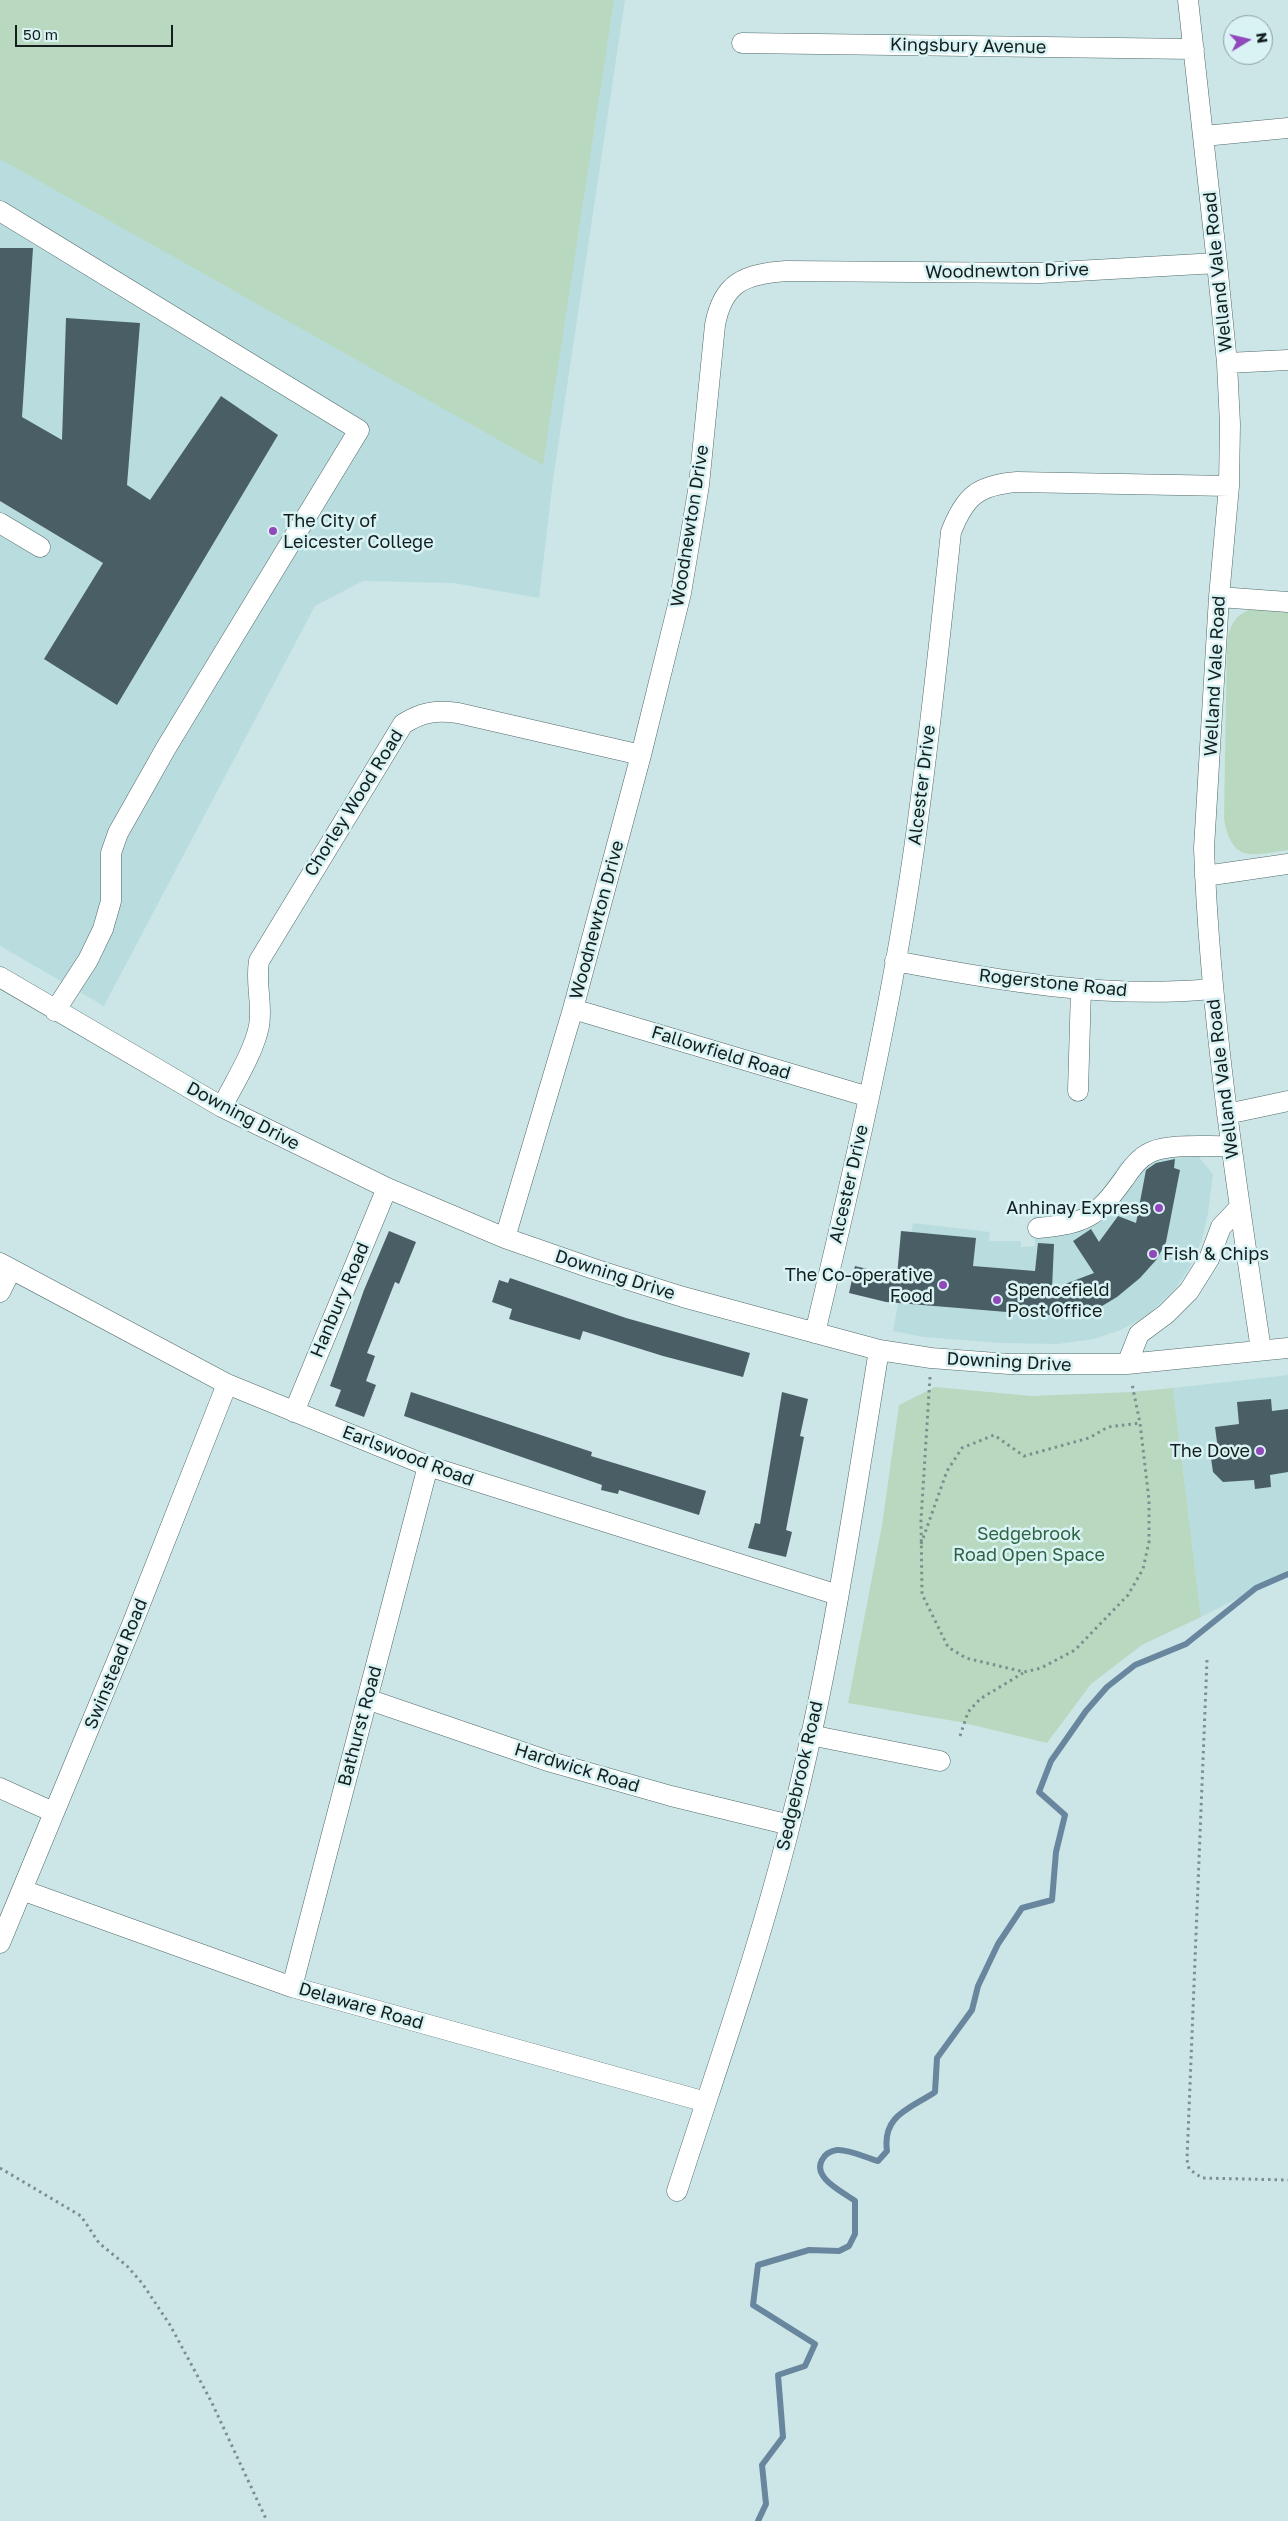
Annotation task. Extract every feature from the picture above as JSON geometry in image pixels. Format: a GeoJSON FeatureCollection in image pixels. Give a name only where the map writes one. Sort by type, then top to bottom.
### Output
{"type":"FeatureCollection","features":[{"type":"Feature","properties":{"kind":"street","name":"Welland Vale Road"},"geometry":{"type":"LineString","coordinates":[[1188,0],[1227,363],[1230,424],[1229,486],[1219,596],[1204,848],[1205,876],[1212,989],[1239,1208],[1261,1350]]}},
{"type":"Feature","properties":{"kind":"street","name":"Kingsbury Avenue"},"geometry":{"type":"LineString","coordinates":[[742,43],[1194,49]]}},
{"type":"Feature","properties":{"kind":"street"},"geometry":{"type":"LineString","coordinates":[[1204,136],[1288,128]]}},
{"type":"Feature","properties":{"kind":"street"},"geometry":{"type":"LineString","coordinates":[[0,211],[359,430],[122,824],[111,854],[111,901],[103,929],[88,960],[55,1011]]}},
{"type":"Feature","properties":{"kind":"street","name":"Woodnewton Drive"},"geometry":{"type":"LineString","coordinates":[[505,1238],[572,1009],[641,755],[681,593],[699,485],[718,306],[728,292],[740,280],[760,273],[786,271],[1041,273],[1217,263]]}},
{"type":"Feature","properties":{"kind":"street"},"geometry":{"type":"LineString","coordinates":[[1227,363],[1288,360]]}},
{"type":"Feature","properties":{"kind":"street","name":"Alcester Drive"},"geometry":{"type":"LineString","coordinates":[[815,1333],[869,1097],[895,961],[915,840],[951,532],[959,511],[970,496],[994,484],[1017,482],[1229,486]]}},
{"type":"Feature","properties":{"kind":"street"},"geometry":{"type":"LineString","coordinates":[[0,523],[40,547]]}},
{"type":"Feature","properties":{"kind":"street"},"geometry":{"type":"LineString","coordinates":[[1219,596],[1288,602]]}},
{"type":"Feature","properties":{"kind":"street","name":"Chorley Wood Road"},"geometry":{"type":"LineString","coordinates":[[222,1107],[253,1044],[259,1026],[260,1008],[256,978],[259,961],[381,758],[404,724],[418,715],[436,710],[458,712],[641,755]]}},
{"type":"Feature","properties":{"kind":"street"},"geometry":{"type":"LineString","coordinates":[[1205,876],[1288,864]]}},
{"type":"Feature","properties":{"kind":"street","name":"Rogerstone Road"},"geometry":{"type":"LineString","coordinates":[[895,961],[996,980],[1081,989],[1177,992],[1212,989]]}},
{"type":"Feature","properties":{"kind":"street","name":"Downing Drive"},"geometry":{"type":"LineString","coordinates":[[0,977],[55,1011],[222,1107],[387,1188],[505,1238],[674,1294],[880,1350],[931,1358],[1009,1364],[1128,1364],[1288,1348]]}},
{"type":"Feature","properties":{"kind":"street"},"geometry":{"type":"LineString","coordinates":[[1078,1091],[1081,989]]}},
{"type":"Feature","properties":{"kind":"street","name":"Fallowfield Road"},"geometry":{"type":"LineString","coordinates":[[572,1009],[869,1097]]}},
{"type":"Feature","properties":{"kind":"street"},"geometry":{"type":"LineString","coordinates":[[1227,1114],[1288,1100]]}},
{"type":"Feature","properties":{"kind":"street"},"geometry":{"type":"LineString","coordinates":[[1038,1228],[1082,1221],[1096,1213],[1109,1200],[1135,1164],[1149,1153],[1169,1148],[1231,1146]]}},
{"type":"Feature","properties":{"kind":"street","name":"Hanbury Road"},"geometry":{"type":"LineString","coordinates":[[294,1412],[387,1188]]}},
{"type":"Feature","properties":{"kind":"street"},"geometry":{"type":"LineString","coordinates":[[1128,1364],[1139,1334],[1166,1314],[1189,1291],[1209,1259],[1222,1226],[1239,1208]]}},
{"type":"Feature","properties":{"kind":"street"},"geometry":{"type":"LineString","coordinates":[[0,1292],[5,1267]]}},
{"type":"Feature","properties":{"kind":"street","name":"Earlswood Road"},"geometry":{"type":"LineString","coordinates":[[5,1267],[227,1384],[428,1466],[838,1595]]}},
{"type":"Feature","properties":{"kind":"street","name":"Sedgebrook Road"},"geometry":{"type":"LineString","coordinates":[[676,2191],[750,1963],[790,1825],[838,1595],[880,1350]]}},
{"type":"Feature","properties":{"kind":"street","name":"Swinstead Road"},"geometry":{"type":"LineString","coordinates":[[0,1943],[131,1627],[227,1384]]}},
{"type":"Feature","properties":{"kind":"street","name":"Bathurst Road"},"geometry":{"type":"LineString","coordinates":[[292,1987],[428,1466]]}},
{"type":"Feature","properties":{"kind":"street","name":"Hardwick Road"},"geometry":{"type":"LineString","coordinates":[[367,1699],[552,1762],[671,1796],[790,1825]]}},
{"type":"Feature","properties":{"kind":"street"},"geometry":{"type":"LineString","coordinates":[[810,1735],[940,1761]]}},
{"type":"Feature","properties":{"kind":"street"},"geometry":{"type":"LineString","coordinates":[[0,1788],[53,1812]]}},
{"type":"Feature","properties":{"kind":"street","name":"Delaware Road"},"geometry":{"type":"LineString","coordinates":[[22,1890],[292,1987],[706,2102]]}},
{"type":"Feature","properties":{"kind":"path"},"geometry":{"type":"LineString","coordinates":[[931,1358],[920,1546],[922,1594],[948,1647],[966,1658],[1024,1672]]}},
{"type":"Feature","properties":{"kind":"path"},"geometry":{"type":"LineString","coordinates":[[960,1736],[968,1712],[980,1699],[1024,1672],[1041,1668],[1075,1650],[1128,1595],[1143,1568],[1149,1542],[1149,1500],[1140,1424],[1128,1364]]}},
{"type":"Feature","properties":{"kind":"path"},"geometry":{"type":"LineString","coordinates":[[920,1546],[947,1471],[962,1448],[994,1435],[1024,1456],[1089,1438],[1108,1427],[1140,1424]]}},
{"type":"Feature","properties":{"kind":"path"},"geometry":{"type":"LineString","coordinates":[[1207,1660],[1187,2160],[1189,2169],[1202,2178],[1288,2180]]}},
{"type":"Feature","properties":{"kind":"path"},"geometry":{"type":"LineString","coordinates":[[0,2168],[81,2216],[99,2243],[127,2266],[142,2282],[170,2325],[211,2401],[267,2521]]}},
{"type":"Feature","properties":{"kind":"shaded area","name":"The City of Leicester College"},"geometry":{"type":"Polygon","coordinates":[[[0,0],[625,0],[553,480],[539,598],[453,583],[363,581],[315,606],[104,1006],[0,946],[0,0]]]}},
{"type":"Feature","properties":{"kind":"shaded area"},"geometry":{"type":"Polygon","coordinates":[[[1189,1134],[1201,1160],[1213,1174],[1202,1240],[1190,1267],[1175,1289],[1148,1315],[1121,1330],[1094,1339],[1058,1344],[1000,1343],[923,1337],[893,1331],[913,1223],[990,1232],[989,1241],[1021,1241],[1021,1247],[1035,1246],[1034,1215],[1080,1210],[1104,1188],[1120,1163],[1148,1143],[1189,1134]]]}},
{"type":"Feature","properties":{"kind":"shaded area"},"geometry":{"type":"Polygon","coordinates":[[[1288,1375],[1288,1573],[1201,1617],[1173,1388],[1288,1375]]]}},
{"type":"Feature","properties":{"kind":"green space"},"geometry":{"type":"Polygon","coordinates":[[[0,0],[614,0],[543,465],[0,159],[0,0]]]}},
{"type":"Feature","properties":{"kind":"green space"},"geometry":{"type":"Polygon","coordinates":[[[1251,609],[1288,609],[1288,850],[1264,854],[1246,853],[1238,850],[1232,844],[1224,819],[1227,640],[1230,629],[1237,617],[1251,609]]]}},
{"type":"Feature","properties":{"kind":"green space","name":"Sedgebrook Road Open Space"},"geometry":{"type":"Polygon","coordinates":[[[935,1387],[1032,1396],[1131,1392],[1173,1388],[1201,1617],[1142,1645],[1091,1684],[1047,1743],[960,1722],[848,1703],[882,1525],[899,1405],[935,1387]]]}},
{"type":"Feature","properties":{"kind":"building"},"geometry":{"type":"Polygon","coordinates":[[[0,248],[33,248],[22,417],[62,440],[66,318],[140,323],[127,485],[150,500],[221,396],[278,435],[117,705],[44,659],[103,563],[0,501],[0,248]]]}},
{"type":"Feature","properties":{"kind":"building"},"geometry":{"type":"Polygon","coordinates":[[[1175,1159],[1174,1168],[1180,1170],[1166,1242],[1157,1259],[1140,1278],[1117,1297],[1102,1306],[1071,1315],[1043,1315],[886,1302],[849,1293],[855,1266],[897,1276],[901,1231],[976,1238],[973,1266],[1035,1271],[1038,1243],[1054,1244],[1052,1289],[1094,1273],[1073,1241],[1091,1229],[1099,1242],[1118,1216],[1136,1223],[1146,1170],[1156,1163],[1175,1159]]]}},
{"type":"Feature","properties":{"kind":"building"},"geometry":{"type":"Polygon","coordinates":[[[389,1231],[416,1242],[399,1284],[395,1282],[367,1353],[375,1356],[366,1381],[376,1385],[364,1417],[335,1406],[341,1390],[330,1386],[364,1290],[389,1231]]]}},
{"type":"Feature","properties":{"kind":"building"},"geometry":{"type":"Polygon","coordinates":[[[510,1278],[626,1318],[750,1353],[743,1377],[663,1356],[583,1331],[580,1340],[509,1319],[512,1309],[492,1302],[499,1280],[508,1283],[510,1278]]]}},
{"type":"Feature","properties":{"kind":"building"},"geometry":{"type":"Polygon","coordinates":[[[411,1392],[592,1452],[591,1456],[706,1491],[699,1515],[619,1490],[618,1494],[601,1490],[602,1485],[404,1416],[411,1392]]]}},
{"type":"Feature","properties":{"kind":"building"},"geometry":{"type":"Polygon","coordinates":[[[782,1392],[808,1399],[800,1436],[804,1437],[786,1530],[792,1532],[786,1557],[748,1548],[755,1523],[760,1524],[782,1392]]]}},
{"type":"Feature","properties":{"kind":"building"},"geometry":{"type":"Polygon","coordinates":[[[1271,1399],[1272,1411],[1288,1409],[1288,1472],[1270,1475],[1271,1487],[1255,1489],[1254,1480],[1223,1482],[1213,1472],[1211,1458],[1219,1457],[1215,1427],[1239,1424],[1237,1402],[1271,1399]]]}},
{"type":"Feature","properties":{"kind":"waterway"},"geometry":{"type":"LineString","coordinates":[[758,2521],[766,2504],[762,2465],[783,2437],[778,2375],[805,2366],[815,2344],[753,2305],[758,2265],[809,2250],[839,2251],[849,2246],[855,2234],[855,2201],[825,2179],[820,2167],[822,2160],[830,2152],[842,2150],[878,2161],[887,2151],[887,2139],[893,2121],[900,2114],[935,2092],[937,2058],[972,2010],[978,1986],[998,1944],[1022,1908],[1052,1900],[1056,1852],[1065,1815],[1039,1792],[1051,1761],[1086,1711],[1107,1687],[1135,1665],[1186,1644],[1256,1588],[1288,1574]]}},
{"type":"Feature","properties":{"kind":"place","name":"The City of Leicester College"},"geometry":{"type":"Point","coordinates":[273,531]}},
{"type":"Feature","properties":{"kind":"place","name":"Anhinay Express"},"geometry":{"type":"Point","coordinates":[1159,1208]}},
{"type":"Feature","properties":{"kind":"place","name":"Fish & Chips"},"geometry":{"type":"Point","coordinates":[1153,1254]}},
{"type":"Feature","properties":{"kind":"place","name":"The Co-operative Food"},"geometry":{"type":"Point","coordinates":[943,1285]}},
{"type":"Feature","properties":{"kind":"place","name":"Spencefield Post Office"},"geometry":{"type":"Point","coordinates":[997,1300]}},
{"type":"Feature","properties":{"kind":"place","name":"The Dove"},"geometry":{"type":"Point","coordinates":[1260,1451]}}]}
